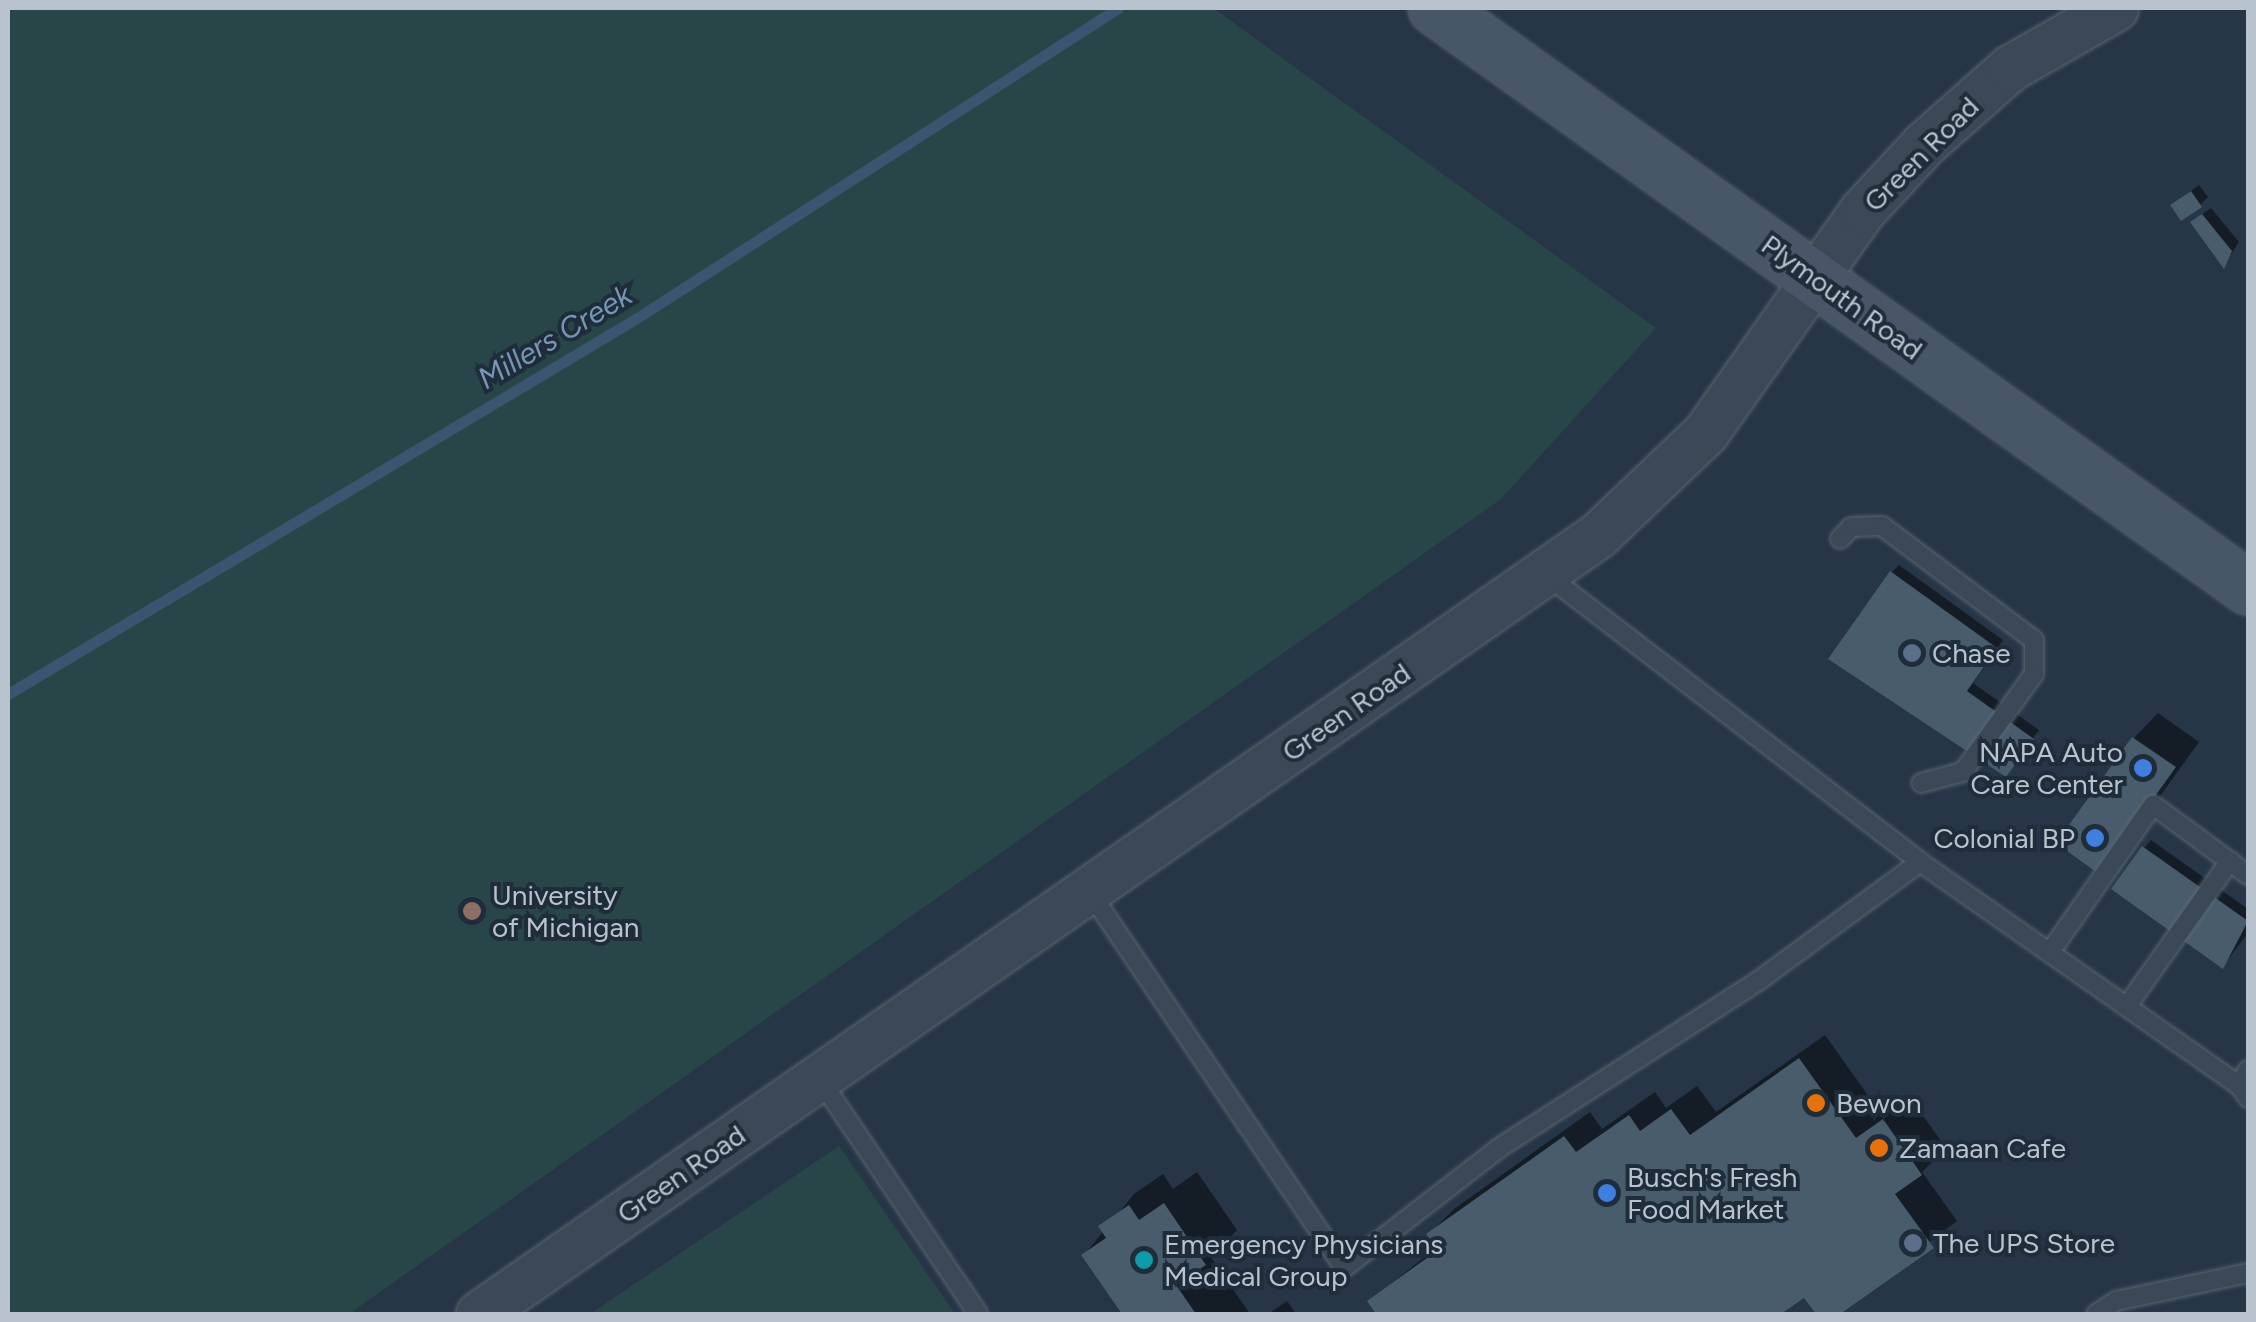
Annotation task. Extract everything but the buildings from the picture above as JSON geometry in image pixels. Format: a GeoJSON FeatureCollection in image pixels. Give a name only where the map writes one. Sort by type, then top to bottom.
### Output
{"type":"FeatureCollection","features":[{"type":"Feature","properties":{"kind":"main road","name":"Plymouth Road"},"geometry":{"type":"LineString","coordinates":[[1435,8],[2248,588]]}},
{"type":"Feature","properties":{"kind":"street","name":"Green Road"},"geometry":{"type":"LineString","coordinates":[[479,1314],[1544,573],[1640,500],[1706,432],[1862,210],[1924,144],[2010,68],[2115,8]]}},
{"type":"Feature","properties":{"kind":"lane"},"geometry":{"type":"LineString","coordinates":[[1840,540],[1851,528],[1882,526],[2034,640],[2034,674],[1963,772],[1921,783]]}},
{"type":"Feature","properties":{"kind":"lane"},"geometry":{"type":"LineString","coordinates":[[1544,573],[1920,862],[2245,1084]]}},
{"type":"Feature","properties":{"kind":"lane"},"geometry":{"type":"LineString","coordinates":[[2050,952],[2153,805],[2248,875]]}},
{"type":"Feature","properties":{"kind":"lane"},"geometry":{"type":"LineString","coordinates":[[2128,1006],[2230,861]]}},
{"type":"Feature","properties":{"kind":"lane"},"geometry":{"type":"LineString","coordinates":[[1088,891],[1344,1268],[1499,1148],[1744,990],[1920,862]]}},
{"type":"Feature","properties":{"kind":"lane"},"geometry":{"type":"LineString","coordinates":[[819,1078],[978,1314]]}},
{"type":"Feature","properties":{"kind":"lane"},"geometry":{"type":"LineString","coordinates":[[2096,1314],[2116,1301],[2248,1273]]}},
{"type":"Feature","properties":{"kind":"green space","name":"University of Michigan"},"geometry":{"type":"Polygon","coordinates":[[[8,8],[1213,8],[1656,328],[1501,499],[349,1314],[8,1314],[8,8]]]}},
{"type":"Feature","properties":{"kind":"green space"},"geometry":{"type":"Polygon","coordinates":[[[839,1146],[955,1314],[590,1314],[839,1146]]]}},
{"type":"Feature","properties":{"kind":"waterway","name":"Millers Creek"},"geometry":{"type":"LineString","coordinates":[[8,694],[637,318],[1118,8]]}},
{"type":"Feature","properties":{"kind":"place","name":"Chase"},"geometry":{"type":"Point","coordinates":[1912,653]}},
{"type":"Feature","properties":{"kind":"place","name":"NAPA Auto Care Center"},"geometry":{"type":"Point","coordinates":[2143,768]}},
{"type":"Feature","properties":{"kind":"place","name":"Colonial BP"},"geometry":{"type":"Point","coordinates":[2095,838]}},
{"type":"Feature","properties":{"kind":"place","name":"University of Michigan"},"geometry":{"type":"Point","coordinates":[472,911]}},
{"type":"Feature","properties":{"kind":"place","name":"Bewon"},"geometry":{"type":"Point","coordinates":[1816,1103]}},
{"type":"Feature","properties":{"kind":"place","name":"Zamaan Cafe"},"geometry":{"type":"Point","coordinates":[1879,1148]}},
{"type":"Feature","properties":{"kind":"place","name":"Busch's Fresh Food Market"},"geometry":{"type":"Point","coordinates":[1607,1193]}},
{"type":"Feature","properties":{"kind":"place","name":"The UPS Store"},"geometry":{"type":"Point","coordinates":[1913,1243]}},
{"type":"Feature","properties":{"kind":"place","name":"Emergency Physicians Medical Group"},"geometry":{"type":"Point","coordinates":[1144,1260]}}]}
